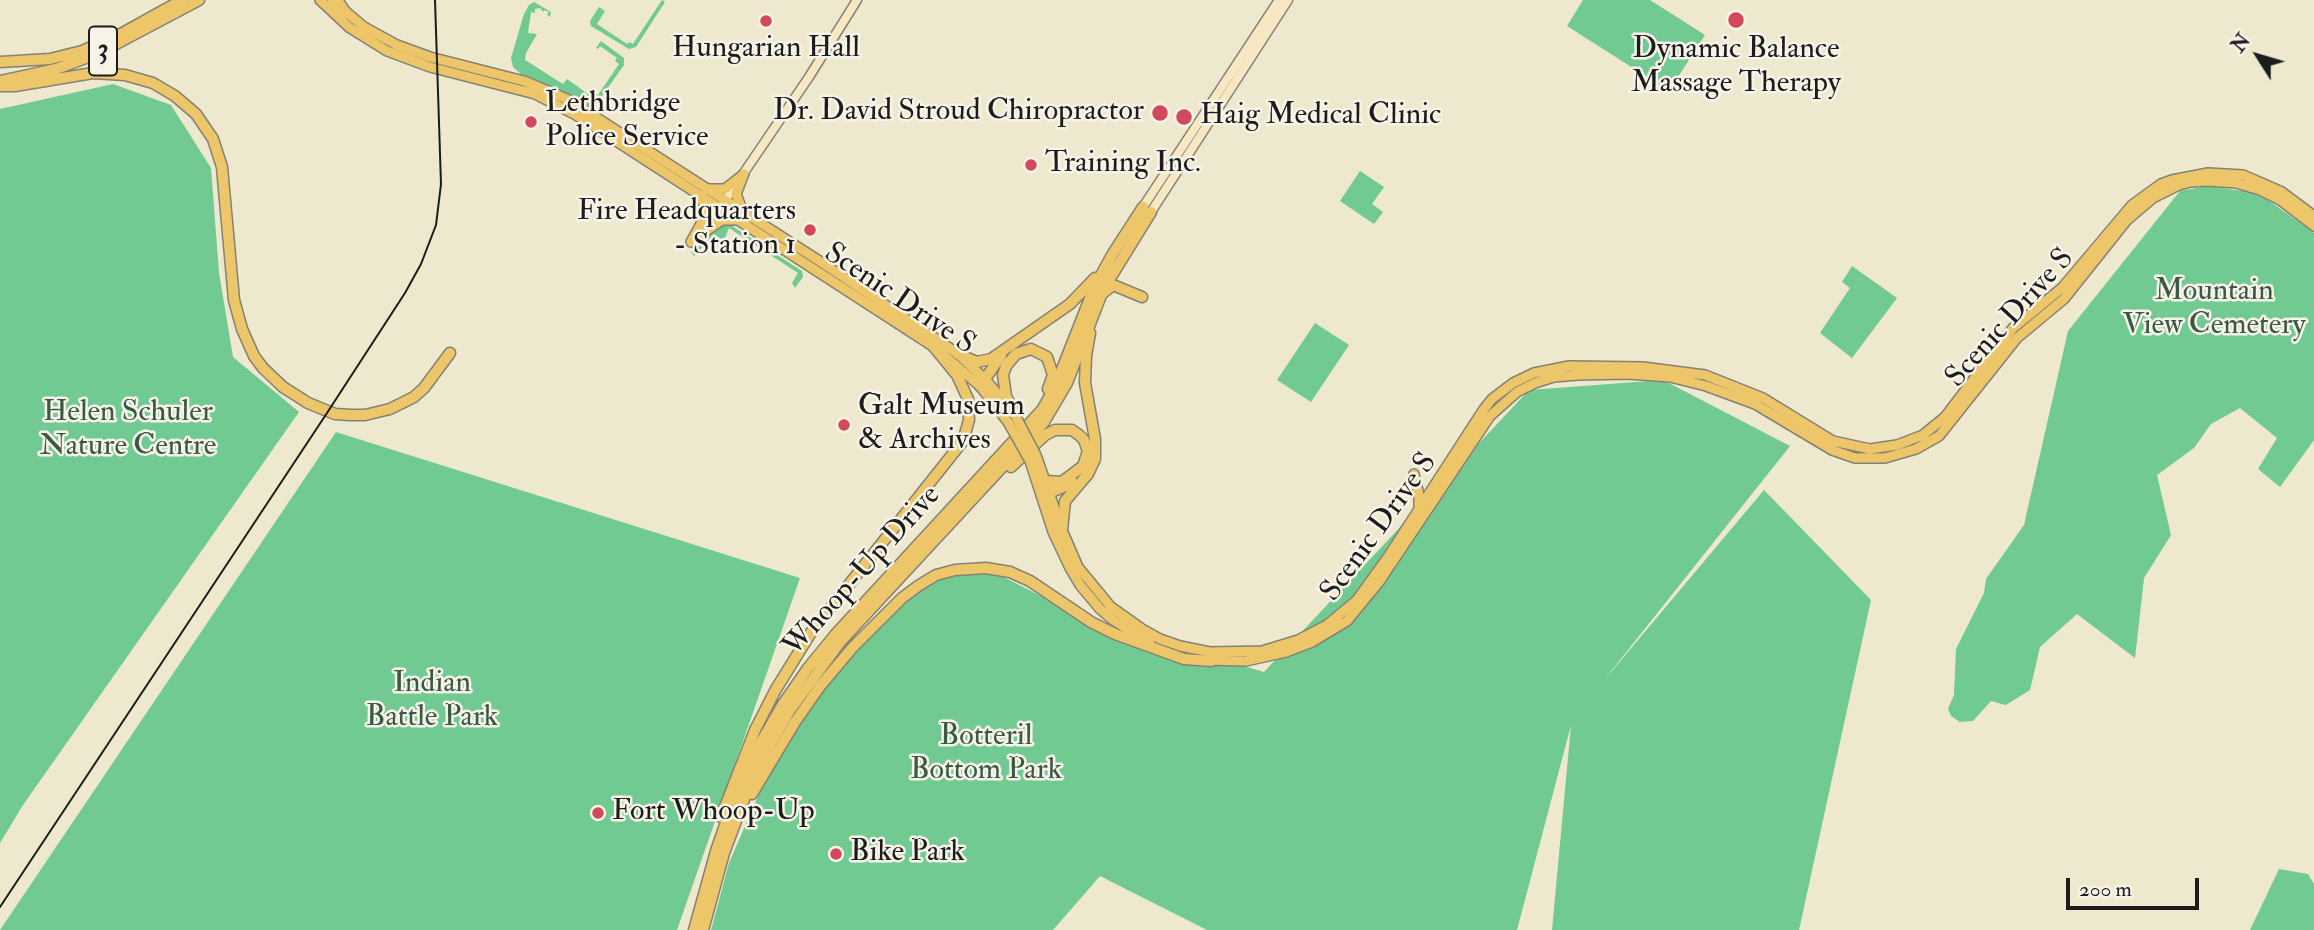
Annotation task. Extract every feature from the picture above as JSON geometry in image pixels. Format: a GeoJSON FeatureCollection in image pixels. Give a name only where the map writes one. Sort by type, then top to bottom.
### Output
{"type":"FeatureCollection","features":[{"type":"Feature","properties":{"kind":"highway","name":"3"},"geometry":{"type":"LineString","coordinates":[[0,62],[43,60],[82,51],[118,35],[182,0]]}},
{"type":"Feature","properties":{"kind":"highway","name":"3"},"geometry":{"type":"LineString","coordinates":[[0,84],[56,69],[97,54],[199,0]]}},
{"type":"Feature","properties":{"kind":"highway"},"geometry":{"type":"LineString","coordinates":[[334,0],[345,13]]}},
{"type":"Feature","properties":{"kind":"highway"},"geometry":{"type":"LineString","coordinates":[[0,84],[110,73],[153,83],[175,96],[196,114],[213,139],[222,167],[234,300],[242,329],[254,356],[263,368],[283,387],[308,403],[335,414],[365,415],[390,409],[414,397],[424,388],[450,353]]}},
{"type":"Feature","properties":{"kind":"highway"},"geometry":{"type":"LineString","coordinates":[[958,354],[984,362],[991,359],[1070,304],[1105,268],[1147,210]]}},
{"type":"Feature","properties":{"kind":"highway","name":"Whoop-Up Drive"},"geometry":{"type":"LineString","coordinates":[[704,930],[733,828],[755,774],[808,683],[841,642],[1027,441],[1052,410],[1067,383],[1100,296],[1147,210]]}},
{"type":"Feature","properties":{"kind":"highway"},"geometry":{"type":"LineString","coordinates":[[1100,296],[1113,285],[1142,297],[1117,276],[1118,263]]}},
{"type":"Feature","properties":{"kind":"highway","name":"Whoop-Up Drive"},"geometry":{"type":"LineString","coordinates":[[693,930],[731,808],[783,704],[835,635],[1028,426],[1049,399],[1087,303],[1105,268]]}},
{"type":"Feature","properties":{"kind":"highway"},"geometry":{"type":"LineString","coordinates":[[1062,530],[1065,501],[1093,467],[1096,450],[1085,383],[1086,356],[1094,309]]}},
{"type":"Feature","properties":{"kind":"highway"},"geometry":{"type":"LineString","coordinates":[[982,382],[1010,345]]}},
{"type":"Feature","properties":{"kind":"highway"},"geometry":{"type":"LineString","coordinates":[[693,930],[729,794],[755,730],[776,689],[826,612],[963,441],[969,419],[968,399],[957,375],[934,347]]}},
{"type":"Feature","properties":{"kind":"highway"},"geometry":{"type":"LineString","coordinates":[[973,486],[1047,392],[1053,375],[1052,368],[1047,357],[1038,351],[1031,349],[1016,354],[1006,366],[1003,375],[1012,419]]}},
{"type":"Feature","properties":{"kind":"highway"},"geometry":{"type":"LineString","coordinates":[[956,517],[1045,435],[1055,430],[1072,430],[1084,440],[1088,451],[1086,461],[1074,475],[1062,482],[1046,481]]}},
{"type":"Feature","properties":{"kind":"highway"},"geometry":{"type":"LineString","coordinates":[[1046,495],[1083,479]]}},
{"type":"Feature","properties":{"kind":"highway"},"geometry":{"type":"LineString","coordinates":[[733,828],[783,741],[821,685],[871,628],[902,598],[936,575],[970,568],[1010,572],[1030,581],[1090,622],[1115,634],[1184,660],[1210,661]]}},
{"type":"Feature","properties":{"kind":"main road","name":"Scenic Drive S"},"geometry":{"type":"LineString","coordinates":[[320,0],[349,28],[387,51],[430,67],[535,94],[561,106],[722,204],[982,382]]}},
{"type":"Feature","properties":{"kind":"main road"},"geometry":{"type":"LineString","coordinates":[[722,204],[857,0]]}},
{"type":"Feature","properties":{"kind":"main road"},"geometry":{"type":"LineString","coordinates":[[1147,210],[1279,0]]}},
{"type":"Feature","properties":{"kind":"main road"},"geometry":{"type":"LineString","coordinates":[[1147,210],[1288,0]]}},
{"type":"Feature","properties":{"kind":"main road","name":"Scenic Drive S"},"geometry":{"type":"LineString","coordinates":[[345,13],[373,32],[406,49],[507,76],[553,92],[595,117],[700,191]]}},
{"type":"Feature","properties":{"kind":"main road","name":"Scenic Drive S"},"geometry":{"type":"LineString","coordinates":[[1033,458],[1046,495],[1078,567],[1094,589],[1126,619],[1160,639],[1180,646],[1210,652],[1262,651],[1311,633],[1338,617],[1357,600],[1484,409],[1500,392],[1534,373],[1569,366],[1643,366],[1705,375],[1763,398],[1833,441],[1870,449],[1897,445],[1923,435],[1945,417],[2013,328],[2057,293],[2132,205],[2161,184],[2208,173],[2244,175],[2282,192],[2314,216]]}},
{"type":"Feature","properties":{"kind":"main road"},"geometry":{"type":"LineString","coordinates":[[744,174],[736,194],[741,217],[722,220],[691,242],[708,213],[700,191],[725,189],[744,174]]}},
{"type":"Feature","properties":{"kind":"main road","name":"Scenic Drive S"},"geometry":{"type":"LineString","coordinates":[[741,217],[818,260],[958,354],[1012,419],[1046,481],[1052,532],[1070,568],[1100,609],[1145,641],[1175,653],[1210,661],[1245,661],[1286,652],[1312,642],[1347,621],[1379,583],[1490,416],[1517,392],[1535,383],[1555,377],[1577,375],[1670,377],[1706,386],[1755,404],[1832,450],[1855,458],[1885,458],[1916,449],[1939,436],[2017,338],[2064,299],[2127,220],[2153,198],[2179,185],[2192,182],[2248,185],[2271,195],[2314,226]]}},
{"type":"Feature","properties":{"kind":"main road"},"geometry":{"type":"LineString","coordinates":[[1414,474],[1419,495],[1418,509]]}},
{"type":"Feature","properties":{"kind":"green space"},"geometry":{"type":"Polygon","coordinates":[[[662,0],[665,2],[636,47],[629,49],[591,26],[590,21],[599,7],[605,11],[597,24],[627,44],[633,44],[662,0]]]}},
{"type":"Feature","properties":{"kind":"green space"},"geometry":{"type":"Polygon","coordinates":[[[1583,0],[1650,0],[1705,35],[1669,91],[1567,26],[1583,0]]]}},
{"type":"Feature","properties":{"kind":"green space"},"geometry":{"type":"Polygon","coordinates":[[[534,2],[551,12],[550,17],[547,15],[549,12],[543,12],[540,8],[535,9],[535,13],[531,12],[528,33],[537,34],[525,60],[563,84],[567,79],[592,97],[594,94],[598,95],[619,64],[615,61],[617,58],[600,46],[596,48],[601,41],[624,58],[624,65],[595,106],[582,105],[524,77],[513,67],[511,58],[524,14],[534,2]]]}},
{"type":"Feature","properties":{"kind":"green space","name":"Helen Schuler Nature Centre"},"geometry":{"type":"Polygon","coordinates":[[[113,84],[171,105],[211,168],[219,273],[233,357],[299,412],[23,805],[0,843],[0,109],[113,84]]]}},
{"type":"Feature","properties":{"kind":"green space"},"geometry":{"type":"Polygon","coordinates":[[[1360,171],[1384,187],[1372,204],[1383,212],[1374,224],[1340,201],[1360,171]]]}},
{"type":"Feature","properties":{"kind":"green space","name":"Mountain View Cemetery"},"geometry":{"type":"Polygon","coordinates":[[[2208,186],[2249,192],[2268,200],[2314,233],[2314,440],[2280,487],[2258,469],[2277,438],[2240,408],[2211,424],[2194,448],[2157,475],[2171,535],[2144,578],[2135,658],[2077,614],[2040,647],[2030,690],[2006,705],[1991,701],[1973,721],[1960,722],[1951,716],[1948,709],[1954,695],[1956,649],[1984,593],[1986,579],[2024,525],[2068,331],[2180,191],[2208,186]]]}},
{"type":"Feature","properties":{"kind":"green space"},"geometry":{"type":"Polygon","coordinates":[[[723,224],[729,224],[802,271],[803,277],[795,288],[792,283],[798,273],[729,228],[723,240],[713,236],[694,256],[691,252],[723,224]]]}},
{"type":"Feature","properties":{"kind":"green space"},"geometry":{"type":"Polygon","coordinates":[[[1852,266],[1897,298],[1852,358],[1820,333],[1850,288],[1842,282],[1852,266]]]}},
{"type":"Feature","properties":{"kind":"green space"},"geometry":{"type":"Polygon","coordinates":[[[1315,323],[1349,345],[1311,402],[1277,380],[1315,323]]]}},
{"type":"Feature","properties":{"kind":"green space","name":"Botteril Bottom Park"},"geometry":{"type":"Polygon","coordinates":[[[1663,380],[1790,446],[1601,684],[1764,490],[1871,600],[1799,930],[1552,930],[1571,725],[1517,930],[1207,930],[1100,876],[1053,930],[711,930],[729,863],[763,784],[804,709],[923,583],[986,568],[1088,620],[1264,672],[1529,390],[1663,380]]]}},
{"type":"Feature","properties":{"kind":"green space","name":"Indian Battle Park"},"geometry":{"type":"Polygon","coordinates":[[[336,432],[800,578],[677,930],[0,930],[336,432]]]}},
{"type":"Feature","properties":{"kind":"green space"},"geometry":{"type":"Polygon","coordinates":[[[2279,869],[2308,874],[2314,884],[2314,930],[2250,930],[2279,869]]]}},
{"type":"Feature","properties":{"kind":"railway"},"geometry":{"type":"LineString","coordinates":[[0,907],[327,413],[421,264],[436,225],[441,184],[435,0]]}},
{"type":"Feature","properties":{"kind":"place","name":"Dynamic Balance Massage Therapy"},"geometry":{"type":"Point","coordinates":[1736,20]}},
{"type":"Feature","properties":{"kind":"place","name":"Hungarian Hall"},"geometry":{"type":"Point","coordinates":[766,21]}},
{"type":"Feature","properties":{"kind":"place","name":"Dr. David Stroud Chiropractor"},"geometry":{"type":"Point","coordinates":[1160,113]}},
{"type":"Feature","properties":{"kind":"place","name":"Haig Medical Clinic"},"geometry":{"type":"Point","coordinates":[1184,117]}},
{"type":"Feature","properties":{"kind":"place","name":"Lethbridge Police Service"},"geometry":{"type":"Point","coordinates":[531,122]}},
{"type":"Feature","properties":{"kind":"place","name":"Training Inc."},"geometry":{"type":"Point","coordinates":[1031,165]}},
{"type":"Feature","properties":{"kind":"place","name":"Fire Headquarters - Station 1"},"geometry":{"type":"Point","coordinates":[810,230]}},
{"type":"Feature","properties":{"kind":"place","name":"Galt Museum & Archives"},"geometry":{"type":"Point","coordinates":[844,425]}},
{"type":"Feature","properties":{"kind":"place","name":"Fort Whoop-Up"},"geometry":{"type":"Point","coordinates":[598,813]}},
{"type":"Feature","properties":{"kind":"place","name":"Bike Park"},"geometry":{"type":"Point","coordinates":[836,854]}}]}
